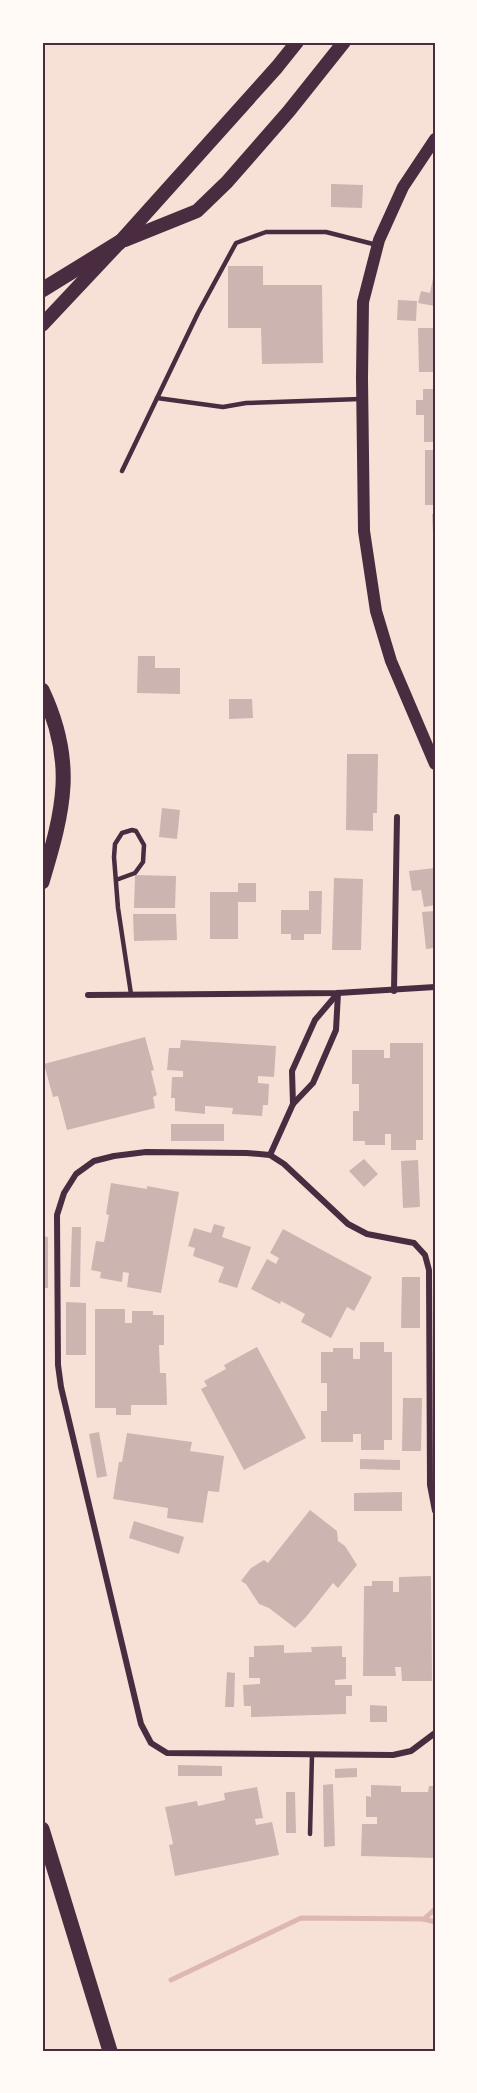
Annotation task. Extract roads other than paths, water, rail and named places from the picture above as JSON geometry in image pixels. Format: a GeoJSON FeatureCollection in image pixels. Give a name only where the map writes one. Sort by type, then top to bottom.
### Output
{"type":"FeatureCollection","features":[{"type":"Feature","properties":{"kind":"highway"},"geometry":{"type":"LineString","coordinates":[[42,290],[120,242]]}},
{"type":"Feature","properties":{"kind":"highway"},"geometry":{"type":"LineString","coordinates":[[42,690],[52,711],[61,741],[63,790],[59,826],[42,882]]}},
{"type":"Feature","properties":{"kind":"highway"},"geometry":{"type":"LineString","coordinates":[[42,1815],[51,1858]]}},
{"type":"Feature","properties":{"kind":"highway"},"geometry":{"type":"LineString","coordinates":[[42,1829],[110,2051]]}},
{"type":"Feature","properties":{"kind":"main road"},"geometry":{"type":"LineString","coordinates":[[42,325],[278,67],[297,42]]}},
{"type":"Feature","properties":{"kind":"main road"},"geometry":{"type":"LineString","coordinates":[[120,242],[197,211],[227,182],[289,111],[344,42]]}},
{"type":"Feature","properties":{"kind":"main road"},"geometry":{"type":"LineString","coordinates":[[435,139],[404,187],[377,245],[363,302],[362,399],[364,531],[376,611],[391,661],[435,765]]}},
{"type":"Feature","properties":{"kind":"street"},"geometry":{"type":"LineString","coordinates":[[394,991],[397,818]]}},
{"type":"Feature","properties":{"kind":"street"},"geometry":{"type":"LineString","coordinates":[[88,995],[338,993],[435,987]]}},
{"type":"Feature","properties":{"kind":"street"},"geometry":{"type":"LineString","coordinates":[[293,1104],[292,1071],[315,1020],[338,993]]}},
{"type":"Feature","properties":{"kind":"street"},"geometry":{"type":"LineString","coordinates":[[270,1155],[293,1104],[313,1083],[336,1030],[338,993]]}},
{"type":"Feature","properties":{"kind":"street"},"geometry":{"type":"LineString","coordinates":[[435,1511],[430,1485],[429,1270],[425,1255],[414,1243],[367,1234],[348,1224],[284,1164],[270,1155],[146,1152],[94,1161],[76,1174],[64,1193],[57,1215],[58,1365],[65,1405],[141,1724],[151,1743],[167,1753],[393,1755],[411,1751],[435,1733]]}},
{"type":"Feature","properties":{"kind":"lane"},"geometry":{"type":"LineString","coordinates":[[122,471],[198,313],[236,243],[266,232],[326,232],[377,245]]}},
{"type":"Feature","properties":{"kind":"lane"},"geometry":{"type":"LineString","coordinates":[[157,398],[224,407],[246,403],[362,399]]}},
{"type":"Feature","properties":{"kind":"lane"},"geometry":{"type":"LineString","coordinates":[[116,880],[135,873],[143,862],[144,845],[136,831],[122,833],[115,844],[114,857],[116,880],[131,994]]}},
{"type":"Feature","properties":{"kind":"lane"},"geometry":{"type":"LineString","coordinates":[[310,1834],[312,1755]]}},
{"type":"Feature","properties":{"kind":"waterway"},"geometry":{"type":"LineString","coordinates":[[424,1919],[435,1909]]}},
{"type":"Feature","properties":{"kind":"waterway"},"geometry":{"type":"LineString","coordinates":[[171,1980],[301,1918],[424,1919],[435,1922]]}}]}
